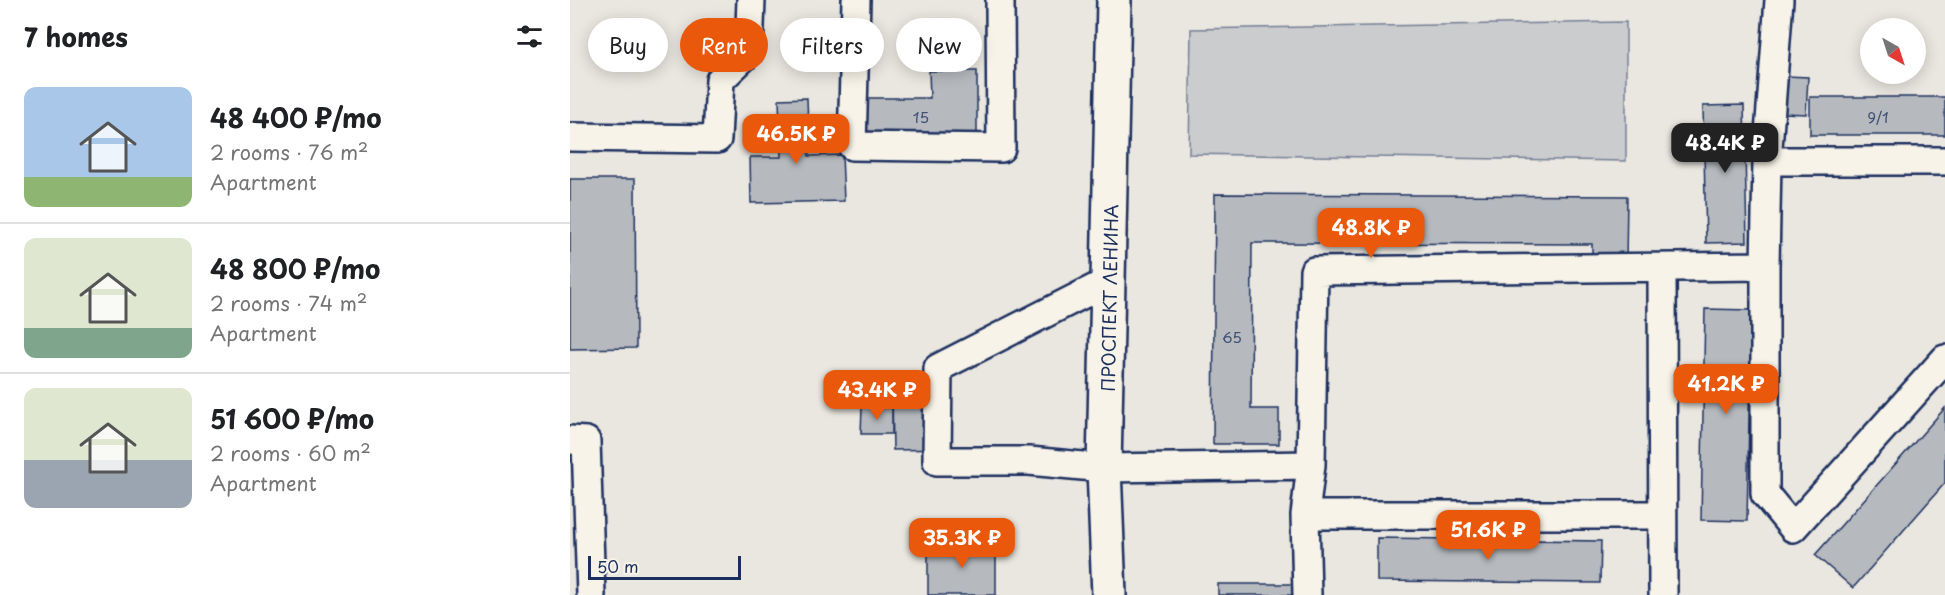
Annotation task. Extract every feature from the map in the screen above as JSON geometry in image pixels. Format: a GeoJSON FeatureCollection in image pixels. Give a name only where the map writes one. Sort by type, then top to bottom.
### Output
{"type":"FeatureCollection","features":[{"type":"Feature","properties":{"kind":"main road","name":"ПРОСПЕКТ ЛЕНИНА"},"geometry":{"type":"LineString","coordinates":[[1109,595],[1104,468],[1114,0]]}},
{"type":"Feature","properties":{"kind":"lane"},"geometry":{"type":"LineString","coordinates":[[570,137],[717,139],[720,80],[749,52],[751,0]]}},
{"type":"Feature","properties":{"kind":"lane"},"geometry":{"type":"LineString","coordinates":[[856,0],[852,146],[1001,148],[1000,0]]}},
{"type":"Feature","properties":{"kind":"lane"},"geometry":{"type":"LineString","coordinates":[[1779,0],[1767,161],[1765,494],[1793,528],[1945,359]]}},
{"type":"Feature","properties":{"kind":"lane"},"geometry":{"type":"LineString","coordinates":[[1767,161],[1945,161]]}},
{"type":"Feature","properties":{"kind":"lane"},"geometry":{"type":"LineString","coordinates":[[1307,595],[1305,515],[1311,465],[1314,272],[1765,266]]}},
{"type":"Feature","properties":{"kind":"lane"},"geometry":{"type":"LineString","coordinates":[[1662,268],[1663,595]]}},
{"type":"Feature","properties":{"kind":"lane"},"geometry":{"type":"LineString","coordinates":[[1109,281],[938,368],[937,461],[1029,461],[1104,468],[1311,465]]}},
{"type":"Feature","properties":{"kind":"lane"},"geometry":{"type":"LineString","coordinates":[[570,440],[586,441],[591,595]]}},
{"type":"Feature","properties":{"kind":"lane"},"geometry":{"type":"LineString","coordinates":[[1305,515],[1662,514]]}},
{"type":"Feature","properties":{"kind":"shaded area"},"geometry":{"type":"Polygon","coordinates":[[[1626,22],[1626,161],[1189,154],[1191,29],[1626,22]]]}},
{"type":"Feature","properties":{"kind":"building"},"geometry":{"type":"Polygon","coordinates":[[[929,72],[977,72],[977,134],[866,134],[866,98],[930,98],[929,72]]]}},
{"type":"Feature","properties":{"kind":"building"},"geometry":{"type":"Polygon","coordinates":[[[1786,76],[1808,77],[1806,114],[1783,113],[1786,76]]]}},
{"type":"Feature","properties":{"kind":"building"},"geometry":{"type":"Polygon","coordinates":[[[1810,97],[1945,97],[1945,135],[1810,135],[1810,97]]]}},
{"type":"Feature","properties":{"kind":"building"},"geometry":{"type":"Polygon","coordinates":[[[807,98],[809,156],[842,155],[844,201],[751,203],[750,157],[781,157],[779,99],[807,98]]]}},
{"type":"Feature","properties":{"kind":"building"},"geometry":{"type":"Polygon","coordinates":[[[1744,105],[1747,242],[1706,243],[1703,106],[1744,105]]]}},
{"type":"Feature","properties":{"kind":"building"},"geometry":{"type":"Polygon","coordinates":[[[570,179],[635,179],[636,348],[570,349],[570,179]]]}},
{"type":"Feature","properties":{"kind":"building"},"geometry":{"type":"Polygon","coordinates":[[[1215,194],[1627,196],[1626,263],[1592,263],[1592,244],[1252,243],[1251,409],[1279,409],[1279,444],[1213,444],[1215,194]]]}},
{"type":"Feature","properties":{"kind":"building"},"geometry":{"type":"Polygon","coordinates":[[[1705,309],[1751,310],[1747,521],[1701,520],[1705,309]]]}},
{"type":"Feature","properties":{"kind":"building"},"geometry":{"type":"Polygon","coordinates":[[[947,390],[949,449],[893,450],[892,392],[947,390]]]}},
{"type":"Feature","properties":{"kind":"building"},"geometry":{"type":"Polygon","coordinates":[[[862,407],[892,408],[892,434],[861,434],[862,407]]]}},
{"type":"Feature","properties":{"kind":"building"},"geometry":{"type":"Polygon","coordinates":[[[1945,408],[1945,483],[1853,588],[1815,555],[1945,408]]]}},
{"type":"Feature","properties":{"kind":"building"},"geometry":{"type":"Polygon","coordinates":[[[1377,538],[1601,541],[1600,583],[1377,581],[1377,538]]]}},
{"type":"Feature","properties":{"kind":"building"},"geometry":{"type":"Polygon","coordinates":[[[928,543],[996,544],[996,595],[928,595],[928,543]]]}},
{"type":"Feature","properties":{"kind":"building"},"geometry":{"type":"Polygon","coordinates":[[[1218,584],[1293,584],[1293,595],[1218,595],[1218,584]]]}}]}
